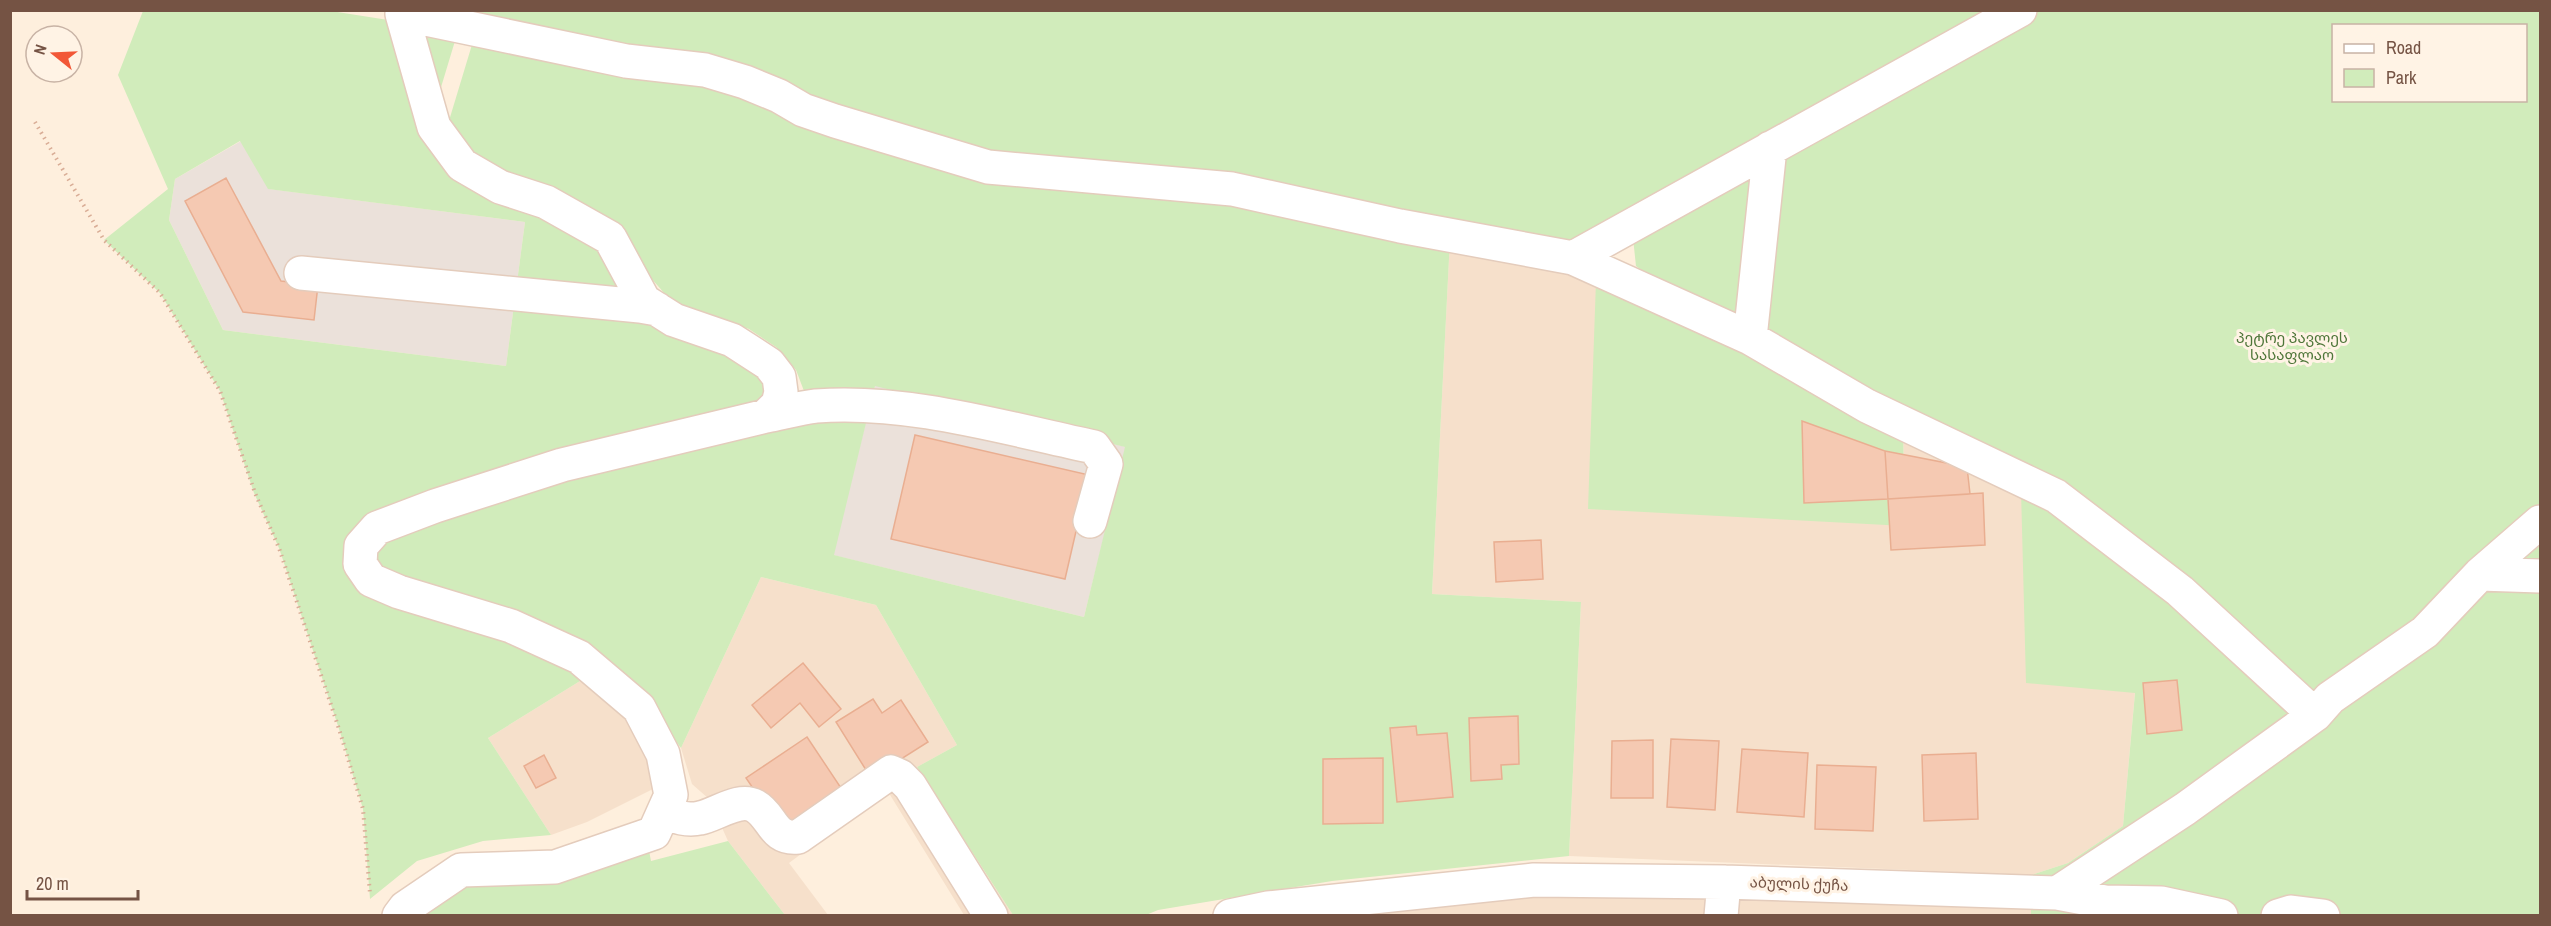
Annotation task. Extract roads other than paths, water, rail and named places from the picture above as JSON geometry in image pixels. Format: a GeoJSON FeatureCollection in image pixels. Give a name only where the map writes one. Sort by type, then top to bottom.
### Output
{"type":"FeatureCollection","features":[{"type":"Feature","properties":{"kind":"street"},"geometry":{"type":"LineString","coordinates":[[1573,258],[2020,10]]}},
{"type":"Feature","properties":{"kind":"street"},"geometry":{"type":"LineString","coordinates":[[766,416],[778,404],[781,392],[779,376],[769,364],[732,340],[674,320],[644,301],[610,238],[546,202],[500,187],[462,165],[434,127],[402,14],[626,61],[705,70],[745,82],[779,96],[803,110],[835,121],[988,167],[1232,189],[1400,226],[1573,258],[1750,338],[1867,406],[2055,496],[2180,591],[2315,715]]}},
{"type":"Feature","properties":{"kind":"street"},"geometry":{"type":"LineString","coordinates":[[1750,338],[1770,148]]}},
{"type":"Feature","properties":{"kind":"street"},"geometry":{"type":"LineString","coordinates":[[301,273],[657,309]]}},
{"type":"Feature","properties":{"kind":"street"},"geometry":{"type":"LineString","coordinates":[[399,915],[405,908],[461,870],[555,867],[654,833],[671,795],[663,754],[639,708],[579,657],[511,626],[399,592],[371,580],[360,564],[361,546],[377,528],[435,506],[562,465],[814,406],[859,405],[910,409],[1094,447],[1106,464],[1090,521]]}},
{"type":"Feature","properties":{"kind":"street"},"geometry":{"type":"LineString","coordinates":[[2057,893],[2185,809],[2315,715],[2330,698],[2425,632],[2480,574],[2541,522]]}},
{"type":"Feature","properties":{"kind":"street"},"geometry":{"type":"LineString","coordinates":[[2480,574],[2541,576]]}},
{"type":"Feature","properties":{"kind":"street"},"geometry":{"type":"LineString","coordinates":[[664,812],[678,819],[699,819],[745,803],[763,813],[781,835],[789,838],[798,837],[891,772],[900,776],[910,786],[991,915]]}},
{"type":"Feature","properties":{"kind":"street","name":"აბულის ქუჩა"},"geometry":{"type":"LineString","coordinates":[[1230,915],[1268,908],[1534,880],[1724,882],[2057,893],[2107,909],[2161,903],[2221,915]]}},
{"type":"Feature","properties":{"kind":"street"},"geometry":{"type":"LineString","coordinates":[[1721,915],[1724,882]]}},
{"type":"Feature","properties":{"kind":"street"},"geometry":{"type":"LineString","coordinates":[[2278,915],[2291,912],[2323,915]]}},
{"type":"Feature","properties":{"kind":"park label","name":"პეტრე პავლეს სასაფლაო"},"geometry":{"type":"Point","coordinates":[2292,346]}}]}
